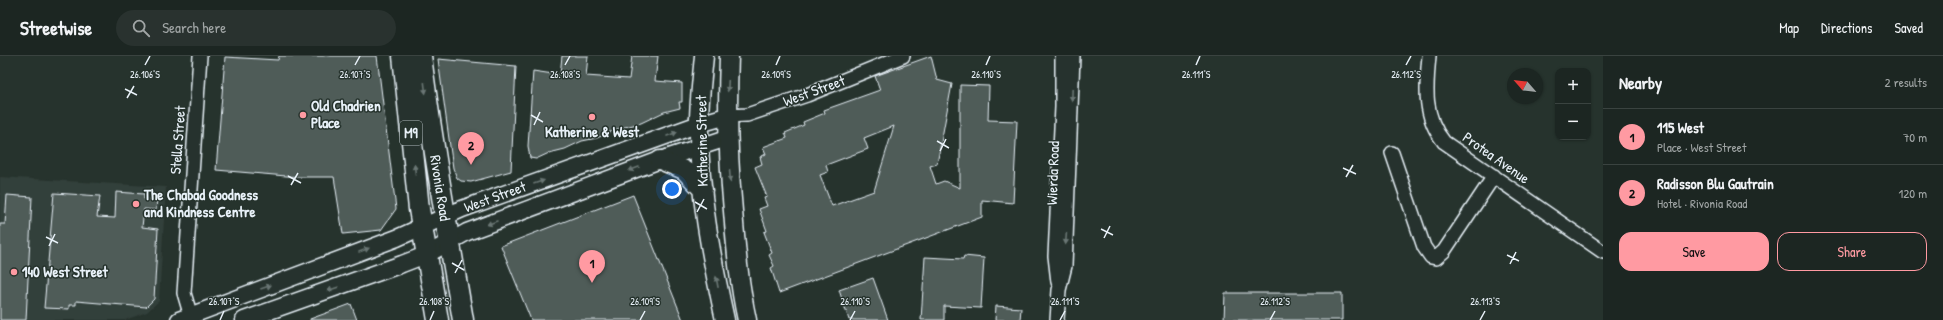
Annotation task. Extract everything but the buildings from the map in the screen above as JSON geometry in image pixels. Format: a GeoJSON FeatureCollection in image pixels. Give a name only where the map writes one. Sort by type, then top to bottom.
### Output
{"type":"FeatureCollection","features":[{"type":"Feature","properties":{"kind":"main road","name":"Rivonia Road"},"geometry":{"type":"LineString","coordinates":[[403,56],[419,209],[428,254],[438,320]]}},
{"type":"Feature","properties":{"kind":"main road","name":"Rivonia Road"},"geometry":{"type":"LineString","coordinates":[[421,56],[444,216],[463,320]]}},
{"type":"Feature","properties":{"kind":"main road","name":"Katherine Street"},"geometry":{"type":"LineString","coordinates":[[704,56],[699,124],[703,190],[725,320]]}},
{"type":"Feature","properties":{"kind":"main road"},"geometry":{"type":"LineString","coordinates":[[699,124],[707,95],[711,56]]}},
{"type":"Feature","properties":{"kind":"main road","name":"Katherine Street"},"geometry":{"type":"LineString","coordinates":[[729,56],[727,138],[737,269],[747,320]]}},
{"type":"Feature","properties":{"kind":"main road"},"geometry":{"type":"LineString","coordinates":[[660,160],[684,170],[703,190]]}},
{"type":"Feature","properties":{"kind":"street","name":"Stella Street"},"geometry":{"type":"LineString","coordinates":[[187,318],[184,293],[200,56]]}},
{"type":"Feature","properties":{"kind":"street","name":"West Street"},"geometry":{"type":"LineString","coordinates":[[187,318],[383,243],[444,216],[699,124],[727,116],[747,115],[807,95],[903,56]]}},
{"type":"Feature","properties":{"kind":"street","name":"Wierda Road"},"geometry":{"type":"LineString","coordinates":[[1062,56],[1064,156]]}},
{"type":"Feature","properties":{"kind":"street","name":"Wierda Road"},"geometry":{"type":"LineString","coordinates":[[1057,320],[1064,266],[1062,213],[1064,156],[1073,56]]}},
{"type":"Feature","properties":{"kind":"street","name":"Protea Avenue"},"geometry":{"type":"LineString","coordinates":[[1429,56],[1427,105],[1434,128],[1444,142],[1603,252]]}},
{"type":"Feature","properties":{"kind":"street"},"geometry":{"type":"LineString","coordinates":[[727,138],[747,115]]}},
{"type":"Feature","properties":{"kind":"street","name":"West Street"},"geometry":{"type":"LineString","coordinates":[[244,320],[428,254],[467,232],[700,145],[727,138]]}},
{"type":"Feature","properties":{"kind":"street"},"geometry":{"type":"LineString","coordinates":[[1392,153],[1424,247],[1431,257],[1436,258],[1444,251],[1494,176]]}},
{"type":"Feature","properties":{"kind":"shaded area"},"geometry":{"type":"Polygon","coordinates":[[[0,177],[166,187],[159,301],[147,312],[125,320],[0,320],[0,177]]]}},
{"type":"Feature","properties":{"kind":"place","name":"Old Chadrien Place"},"geometry":{"type":"Point","coordinates":[303,115]}},
{"type":"Feature","properties":{"kind":"place","name":"Katherine & West"},"geometry":{"type":"Point","coordinates":[592,117]}},
{"type":"Feature","properties":{"kind":"place","name":"Radisson Blu Gautrain"},"geometry":{"type":"Point","coordinates":[471,165]}},
{"type":"Feature","properties":{"kind":"place","name":"The Chabad Goodness and Kindness Centre"},"geometry":{"type":"Point","coordinates":[136,204]}},
{"type":"Feature","properties":{"kind":"place","name":"140 West Street"},"geometry":{"type":"Point","coordinates":[14,272]}},
{"type":"Feature","properties":{"kind":"place","name":"115 West"},"geometry":{"type":"Point","coordinates":[592,283]}}]}
